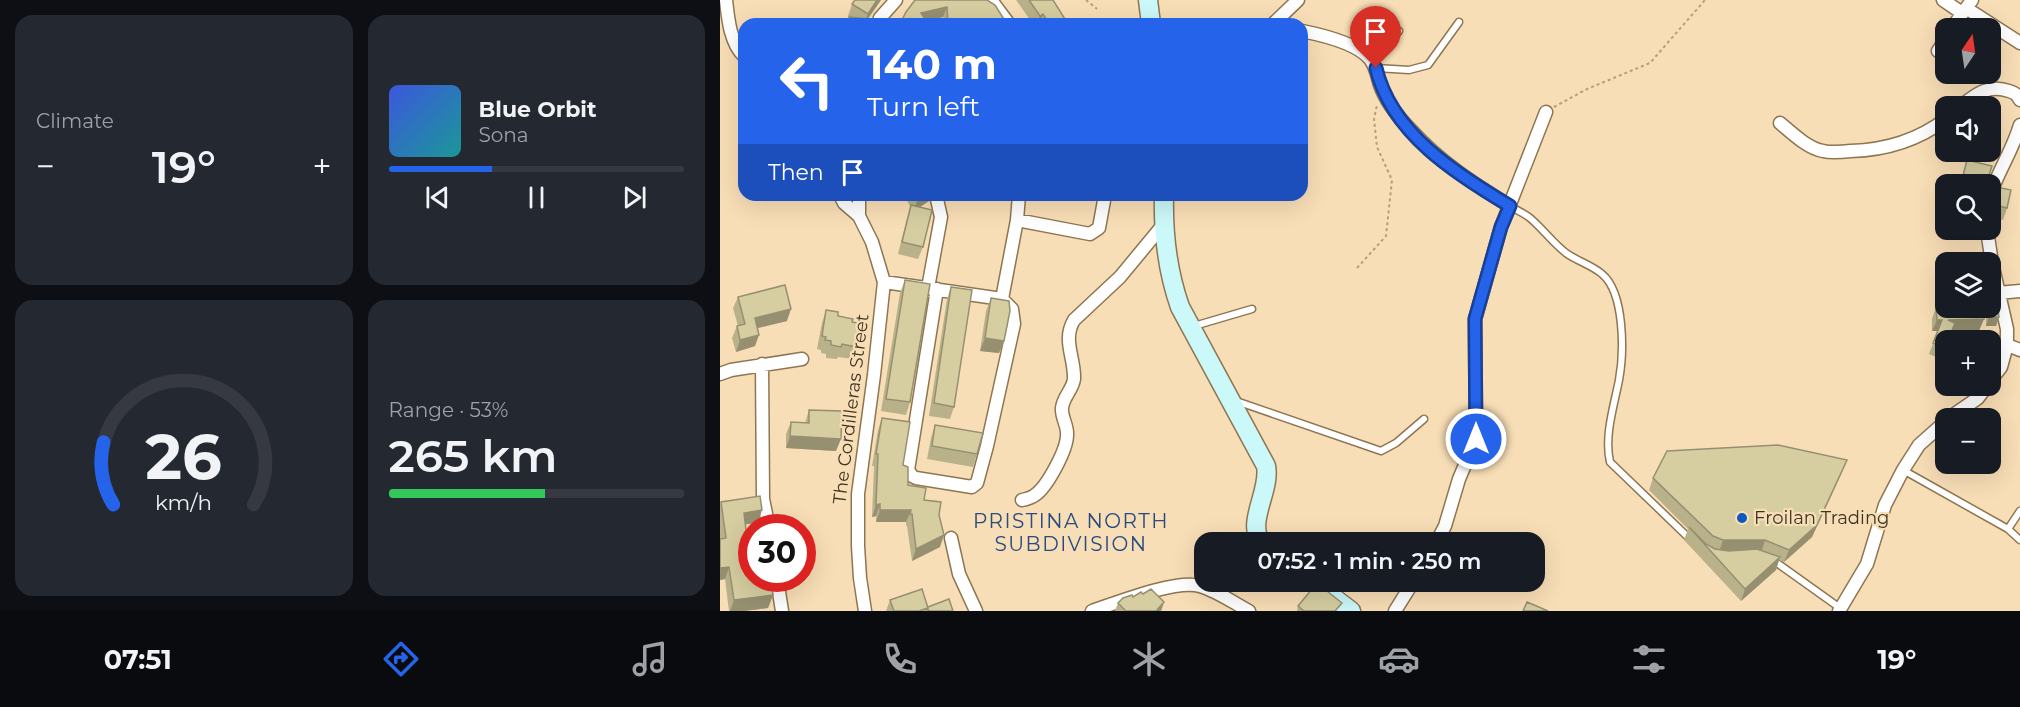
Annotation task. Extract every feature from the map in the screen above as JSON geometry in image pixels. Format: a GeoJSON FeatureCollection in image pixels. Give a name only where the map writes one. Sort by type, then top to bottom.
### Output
{"type":"FeatureCollection","features":[{"type":"Feature","properties":{"kind":"street"},"geometry":{"type":"LineString","coordinates":[[726,0],[728,22],[738,48]]}},
{"type":"Feature","properties":{"kind":"street"},"geometry":{"type":"LineString","coordinates":[[880,18],[896,0]]}},
{"type":"Feature","properties":{"kind":"street"},"geometry":{"type":"LineString","coordinates":[[991,0],[1004,18]]}},
{"type":"Feature","properties":{"kind":"street"},"geometry":{"type":"LineString","coordinates":[[1148,0],[1150,18]]}},
{"type":"Feature","properties":{"kind":"street"},"geometry":{"type":"LineString","coordinates":[[1279,18],[1298,0]]}},
{"type":"Feature","properties":{"kind":"street"},"geometry":{"type":"LineString","coordinates":[[1943,0],[1967,7],[2019,41]]}},
{"type":"Feature","properties":{"kind":"street"},"geometry":{"type":"LineString","coordinates":[[1308,33],[1340,41],[1372,63],[1386,99],[1396,114],[1459,175],[1510,206]]}},
{"type":"Feature","properties":{"kind":"street"},"geometry":{"type":"LineString","coordinates":[[1974,96],[1987,89],[2000,88],[2019,96],[2020,100]]}},
{"type":"Feature","properties":{"kind":"street"},"geometry":{"type":"LineString","coordinates":[[1442,532],[1459,479],[1476,439],[1475,319],[1501,227],[1546,112]]}},
{"type":"Feature","properties":{"kind":"street"},"geometry":{"type":"LineString","coordinates":[[1780,123],[1796,137],[1822,151],[1846,152],[1906,142],[1935,127]]}},
{"type":"Feature","properties":{"kind":"street"},"geometry":{"type":"LineString","coordinates":[[1998,174],[2017,136],[2020,124]]}},
{"type":"Feature","properties":{"kind":"street","name":"The Cordilleras Street"},"geometry":{"type":"LineString","coordinates":[[843,201],[859,216],[872,242],[884,282],[858,494],[858,546],[865,611]]}},
{"type":"Feature","properties":{"kind":"street","name":"The Cordilleras Street"},"geometry":{"type":"LineString","coordinates":[[859,201],[859,216]]}},
{"type":"Feature","properties":{"kind":"street"},"geometry":{"type":"LineString","coordinates":[[884,282],[932,288],[1002,300],[1012,309],[1014,324],[979,479],[975,486],[968,487],[916,478],[909,474],[908,470],[932,288],[941,218],[937,201]]}},
{"type":"Feature","properties":{"kind":"street"},"geometry":{"type":"LineString","coordinates":[[1002,300],[1019,201]]}},
{"type":"Feature","properties":{"kind":"street"},"geometry":{"type":"LineString","coordinates":[[1017,220],[1090,234],[1099,228],[1104,201]]}},
{"type":"Feature","properties":{"kind":"street"},"geometry":{"type":"LineString","coordinates":[[1164,201],[1163,225],[1167,260],[1180,307],[1266,466],[1266,483],[1256,522],[1256,532]]}},
{"type":"Feature","properties":{"kind":"street"},"geometry":{"type":"LineString","coordinates":[[1022,500],[1036,495],[1042,489],[1053,472],[1066,441],[1068,433],[1062,410],[1074,379],[1068,335],[1070,326],[1120,277],[1163,225]]}},
{"type":"Feature","properties":{"kind":"street"},"geometry":{"type":"LineString","coordinates":[[2001,293],[2020,291]]}},
{"type":"Feature","properties":{"kind":"street"},"geometry":{"type":"LineString","coordinates":[[2001,305],[2007,329],[2007,345],[2001,367]]}},
{"type":"Feature","properties":{"kind":"street"},"geometry":{"type":"LineString","coordinates":[[2007,345],[2020,350]]}},
{"type":"Feature","properties":{"kind":"street"},"geometry":{"type":"LineString","coordinates":[[720,374],[731,369],[802,359]]}},
{"type":"Feature","properties":{"kind":"street"},"geometry":{"type":"LineString","coordinates":[[762,364],[763,499],[766,514]]}},
{"type":"Feature","properties":{"kind":"street"},"geometry":{"type":"LineString","coordinates":[[1964,408],[1980,396]]}},
{"type":"Feature","properties":{"kind":"street"},"geometry":{"type":"LineString","coordinates":[[1841,610],[1867,564],[1885,505],[1903,470],[1919,445],[1935,431]]}},
{"type":"Feature","properties":{"kind":"street"},"geometry":{"type":"LineString","coordinates":[[951,538],[959,574],[976,611]]}},
{"type":"Feature","properties":{"kind":"street"},"geometry":{"type":"LineString","coordinates":[[1095,610],[1185,584],[1199,586],[1249,611]]}},
{"type":"Feature","properties":{"kind":"street"},"geometry":{"type":"LineString","coordinates":[[779,592],[782,611]]}},
{"type":"Feature","properties":{"kind":"street"},"geometry":{"type":"LineString","coordinates":[[1326,592],[1351,611]]}},
{"type":"Feature","properties":{"kind":"street"},"geometry":{"type":"LineString","coordinates":[[1395,611],[1407,592]]}},
{"type":"Feature","properties":{"kind":"lane"},"geometry":{"type":"LineString","coordinates":[[1398,31],[1372,63],[1409,70],[1428,65],[1459,22]]}},
{"type":"Feature","properties":{"kind":"lane"},"geometry":{"type":"LineString","coordinates":[[1510,206],[1528,216],[1565,252],[1603,275],[1613,290],[1618,308],[1622,346],[1620,373],[1609,436],[1610,462],[1697,546]]}},
{"type":"Feature","properties":{"kind":"lane"},"geometry":{"type":"LineString","coordinates":[[1190,327],[1252,309]]}},
{"type":"Feature","properties":{"kind":"lane"},"geometry":{"type":"LineString","coordinates":[[1230,398],[1381,451],[1425,419]]}},
{"type":"Feature","properties":{"kind":"lane"},"geometry":{"type":"LineString","coordinates":[[1903,470],[2008,529],[2020,540]]}},
{"type":"Feature","properties":{"kind":"lane"},"geometry":{"type":"LineString","coordinates":[[2008,529],[2020,512]]}},
{"type":"Feature","properties":{"kind":"lane"},"geometry":{"type":"LineString","coordinates":[[1767,560],[1777,563],[1841,610]]}},
{"type":"Feature","properties":{"kind":"path"},"geometry":{"type":"LineString","coordinates":[[1086,0],[1097,9]]}},
{"type":"Feature","properties":{"kind":"path"},"geometry":{"type":"LineString","coordinates":[[1546,112],[1587,89],[1650,63],[1705,0]]}},
{"type":"Feature","properties":{"kind":"path"},"geometry":{"type":"LineString","coordinates":[[1357,268],[1386,236],[1392,180],[1377,147],[1374,119],[1380,85]]}},
{"type":"Feature","properties":{"kind":"building"},"geometry":{"type":"Polygon","coordinates":[[[855,0],[877,0],[868,14],[852,4],[855,0]]]}},
{"type":"Feature","properties":{"kind":"building"},"geometry":{"type":"Polygon","coordinates":[[[915,0],[987,0],[995,5],[1003,18],[948,18],[947,7],[921,13],[924,18],[903,18],[915,0]]]}},
{"type":"Feature","properties":{"kind":"building"},"geometry":{"type":"Polygon","coordinates":[[[1029,0],[1053,0],[1064,18],[1045,18],[1043,14],[1040,16],[1029,0]]]}},
{"type":"Feature","properties":{"kind":"building"},"geometry":{"type":"Polygon","coordinates":[[[1966,162],[1992,166],[1989,174],[1964,174],[1966,162]]]}},
{"type":"Feature","properties":{"kind":"building"},"geometry":{"type":"Polygon","coordinates":[[[2001,188],[2011,190],[2007,208],[2001,207],[2001,188]]]}},
{"type":"Feature","properties":{"kind":"building"},"geometry":{"type":"Polygon","coordinates":[[[911,205],[932,210],[923,247],[902,242],[911,205]]]}},
{"type":"Feature","properties":{"kind":"building"},"geometry":{"type":"Polygon","coordinates":[[[905,280],[930,284],[910,402],[886,399],[905,280]]]}},
{"type":"Feature","properties":{"kind":"building"},"geometry":{"type":"Polygon","coordinates":[[[785,285],[791,309],[755,318],[759,335],[740,340],[737,326],[745,324],[738,297],[785,285]]]}},
{"type":"Feature","properties":{"kind":"building"},"geometry":{"type":"Polygon","coordinates":[[[951,287],[972,290],[954,407],[934,403],[951,287]]]}},
{"type":"Feature","properties":{"kind":"building"},"geometry":{"type":"Polygon","coordinates":[[[991,298],[1009,301],[1010,311],[1004,341],[985,338],[991,298]]]}},
{"type":"Feature","properties":{"kind":"building"},"geometry":{"type":"Polygon","coordinates":[[[826,310],[838,312],[838,316],[853,319],[852,322],[861,326],[857,347],[842,344],[841,347],[831,345],[831,341],[825,340],[826,337],[822,336],[826,310]]]}},
{"type":"Feature","properties":{"kind":"building"},"geometry":{"type":"Polygon","coordinates":[[[1937,318],[1984,319],[1948,320],[1955,323],[1952,330],[1938,330],[1942,320],[1937,320],[1937,318]]]}},
{"type":"Feature","properties":{"kind":"building"},"geometry":{"type":"Polygon","coordinates":[[[809,410],[842,411],[841,439],[790,436],[791,422],[809,423],[809,410]]]}},
{"type":"Feature","properties":{"kind":"building"},"geometry":{"type":"Polygon","coordinates":[[[882,418],[910,422],[903,465],[908,467],[908,485],[926,488],[924,500],[941,502],[939,515],[944,535],[916,549],[911,510],[880,510],[880,504],[876,505],[878,454],[876,454],[882,418]]]}},
{"type":"Feature","properties":{"kind":"building"},"geometry":{"type":"Polygon","coordinates":[[[935,425],[983,433],[977,454],[932,446],[935,425]]]}},
{"type":"Feature","properties":{"kind":"building","name":"Froilan Trading"},"geometry":{"type":"Polygon","coordinates":[[[1778,445],[1847,460],[1817,525],[1789,550],[1765,540],[1723,540],[1713,536],[1653,478],[1667,451],[1778,445]]]}},
{"type":"Feature","properties":{"kind":"building"},"geometry":{"type":"Polygon","coordinates":[[[760,496],[762,510],[738,514],[738,592],[773,592],[773,595],[734,600],[729,567],[720,568],[720,539],[726,538],[721,502],[760,496]]]}},
{"type":"Feature","properties":{"kind":"building"},"geometry":{"type":"Polygon","coordinates":[[[1689,527],[1706,544],[1715,549],[1729,551],[1757,549],[1780,557],[1745,589],[1689,527]]]}},
{"type":"Feature","properties":{"kind":"building"},"geometry":{"type":"Polygon","coordinates":[[[922,589],[928,608],[919,611],[894,611],[890,600],[922,589]]]}},
{"type":"Feature","properties":{"kind":"building"},"geometry":{"type":"Polygon","coordinates":[[[1151,589],[1164,602],[1156,611],[1126,611],[1118,603],[1123,598],[1132,595],[1133,597],[1141,592],[1143,594],[1151,589]]]}},
{"type":"Feature","properties":{"kind":"building"},"geometry":{"type":"Polygon","coordinates":[[[1310,592],[1328,592],[1342,603],[1335,611],[1304,611],[1298,606],[1310,592]]]}},
{"type":"Feature","properties":{"kind":"building"},"geometry":{"type":"Polygon","coordinates":[[[949,599],[953,611],[929,611],[927,608],[928,607],[949,599]]]}},
{"type":"Feature","properties":{"kind":"building"},"geometry":{"type":"Polygon","coordinates":[[[1527,602],[1548,611],[1523,611],[1527,602]]]}},
{"type":"Feature","properties":{"kind":"place","name":"Froilan Trading"},"geometry":{"type":"Point","coordinates":[1742,518]}},
{"type":"Feature","properties":{"kind":"district","name":"PRISTINA NORTH SUBDIVISION"},"geometry":{"type":"Point","coordinates":[1071,532]}},
{"type":"Feature","properties":{"kind":"route"},"geometry":{"type":"LineString","coordinates":[[1376,68],[1386,99],[1413,132],[1459,175],[1510,206],[1501,227],[1475,319],[1476,439]]}}]}
